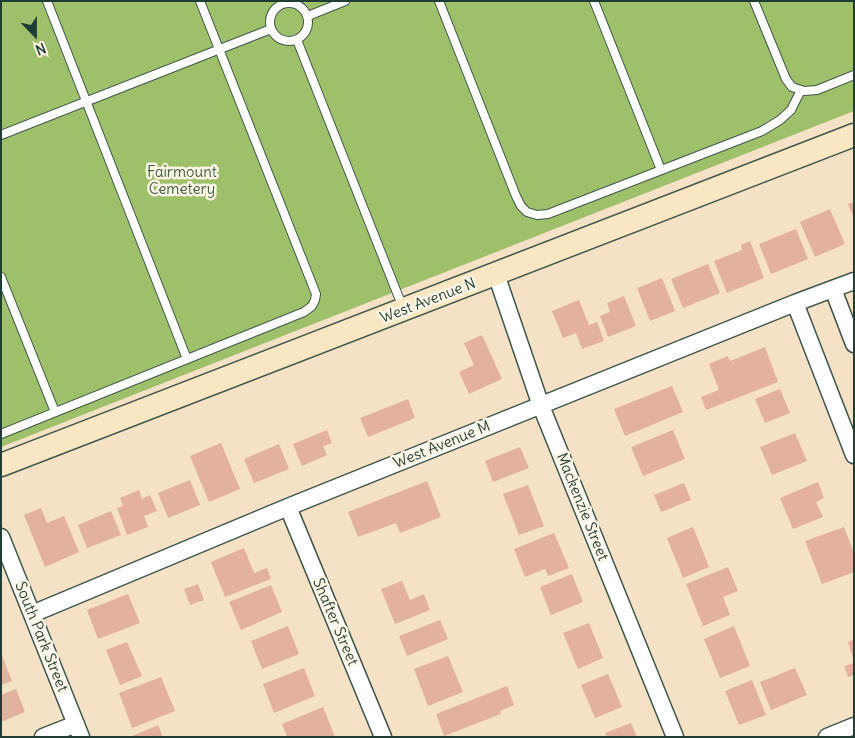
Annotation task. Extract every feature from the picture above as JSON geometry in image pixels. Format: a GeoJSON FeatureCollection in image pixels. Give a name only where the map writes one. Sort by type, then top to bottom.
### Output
{"type":"FeatureCollection","features":[{"type":"Feature","properties":{"kind":"main road","name":"West Avenue N"},"geometry":{"type":"LineString","coordinates":[[1,465],[854,135]]}},
{"type":"Feature","properties":{"kind":"street","name":"Mackenzie Street"},"geometry":{"type":"LineString","coordinates":[[496,274],[541,406],[675,737]]}},
{"type":"Feature","properties":{"kind":"street","name":"West Avenue M"},"geometry":{"type":"LineString","coordinates":[[32,614],[288,507],[854,281]]}},
{"type":"Feature","properties":{"kind":"street"},"geometry":{"type":"LineString","coordinates":[[833,289],[854,344]]}},
{"type":"Feature","properties":{"kind":"street"},"geometry":{"type":"LineString","coordinates":[[795,303],[854,455]]}},
{"type":"Feature","properties":{"kind":"street","name":"Shafter Street"},"geometry":{"type":"LineString","coordinates":[[288,507],[383,737]]}},
{"type":"Feature","properties":{"kind":"street","name":"South Park Street"},"geometry":{"type":"LineString","coordinates":[[1,537],[79,730]]}},
{"type":"Feature","properties":{"kind":"street"},"geometry":{"type":"LineString","coordinates":[[827,737],[854,726]]}},
{"type":"Feature","properties":{"kind":"street"},"geometry":{"type":"LineString","coordinates":[[43,737],[79,730]]}},
{"type":"Feature","properties":{"kind":"lane"},"geometry":{"type":"LineString","coordinates":[[47,1],[187,359]]}},
{"type":"Feature","properties":{"kind":"lane"},"geometry":{"type":"LineString","coordinates":[[1,434],[304,312],[312,306],[315,300],[316,294],[200,1]]}},
{"type":"Feature","properties":{"kind":"lane"},"geometry":{"type":"LineString","coordinates":[[308,16],[345,1]]}},
{"type":"Feature","properties":{"kind":"lane"},"geometry":{"type":"LineString","coordinates":[[439,1],[516,196],[521,206],[527,212],[537,215],[548,214],[762,131],[780,120],[791,110],[801,90]]}},
{"type":"Feature","properties":{"kind":"lane"},"geometry":{"type":"LineString","coordinates":[[594,1],[661,170]]}},
{"type":"Feature","properties":{"kind":"lane"},"geometry":{"type":"LineString","coordinates":[[754,1],[786,79],[792,87],[804,91],[817,90],[854,75]]}},
{"type":"Feature","properties":{"kind":"lane"},"geometry":{"type":"LineString","coordinates":[[283,2],[302,7],[308,16],[309,25],[307,32],[297,40],[290,42],[279,38],[271,29],[270,23],[274,11],[283,2]]}},
{"type":"Feature","properties":{"kind":"lane"},"geometry":{"type":"LineString","coordinates":[[1,135],[271,29]]}},
{"type":"Feature","properties":{"kind":"lane"},"geometry":{"type":"LineString","coordinates":[[297,40],[404,310]]}},
{"type":"Feature","properties":{"kind":"lane"},"geometry":{"type":"LineString","coordinates":[[1,277],[55,412]]}},
{"type":"Feature","properties":{"kind":"green space","name":"Fairmount Cemetery"},"geometry":{"type":"Polygon","coordinates":[[[1,1],[854,1],[854,111],[1,447],[1,1]]]}},
{"type":"Feature","properties":{"kind":"building"},"geometry":{"type":"Polygon","coordinates":[[[854,202],[854,218],[848,204],[854,202]]]}},
{"type":"Feature","properties":{"kind":"building"},"geometry":{"type":"Polygon","coordinates":[[[830,209],[845,244],[815,257],[800,222],[830,209]]]}},
{"type":"Feature","properties":{"kind":"building"},"geometry":{"type":"Polygon","coordinates":[[[796,229],[808,259],[771,274],[759,244],[796,229]]]}},
{"type":"Feature","properties":{"kind":"building"},"geometry":{"type":"Polygon","coordinates":[[[750,241],[764,278],[727,293],[714,261],[742,250],[741,245],[750,241]]]}},
{"type":"Feature","properties":{"kind":"building"},"geometry":{"type":"Polygon","coordinates":[[[708,264],[720,293],[683,308],[671,279],[708,264]]]}},
{"type":"Feature","properties":{"kind":"building"},"geometry":{"type":"Polygon","coordinates":[[[662,278],[675,311],[650,321],[637,288],[662,278]]]}},
{"type":"Feature","properties":{"kind":"building"},"geometry":{"type":"Polygon","coordinates":[[[624,296],[636,326],[608,337],[600,316],[610,312],[607,303],[624,296]]]}},
{"type":"Feature","properties":{"kind":"building"},"geometry":{"type":"Polygon","coordinates":[[[579,300],[589,325],[597,322],[604,341],[582,349],[576,333],[563,338],[552,311],[579,300]]]}},
{"type":"Feature","properties":{"kind":"building"},"geometry":{"type":"Polygon","coordinates":[[[482,335],[502,379],[469,394],[459,372],[474,365],[464,343],[482,335]]]}},
{"type":"Feature","properties":{"kind":"building"},"geometry":{"type":"Polygon","coordinates":[[[765,347],[778,382],[706,410],[701,397],[719,390],[709,364],[728,356],[730,361],[765,347]]]}},
{"type":"Feature","properties":{"kind":"building"},"geometry":{"type":"Polygon","coordinates":[[[672,386],[683,412],[625,436],[614,409],[672,386]]]}},
{"type":"Feature","properties":{"kind":"building"},"geometry":{"type":"Polygon","coordinates":[[[780,389],[790,413],[765,423],[755,399],[780,389]]]}},
{"type":"Feature","properties":{"kind":"building"},"geometry":{"type":"Polygon","coordinates":[[[408,399],[415,418],[368,437],[360,418],[408,399]]]}},
{"type":"Feature","properties":{"kind":"building"},"geometry":{"type":"Polygon","coordinates":[[[327,430],[332,443],[323,446],[327,455],[302,466],[293,444],[327,430]]]}},
{"type":"Feature","properties":{"kind":"building"},"geometry":{"type":"Polygon","coordinates":[[[673,430],[685,459],[643,476],[631,447],[673,430]]]}},
{"type":"Feature","properties":{"kind":"building"},"geometry":{"type":"Polygon","coordinates":[[[795,433],[807,461],[772,475],[760,447],[795,433]]]}},
{"type":"Feature","properties":{"kind":"building"},"geometry":{"type":"Polygon","coordinates":[[[221,443],[240,489],[209,502],[190,456],[221,443]]]}},
{"type":"Feature","properties":{"kind":"building"},"geometry":{"type":"Polygon","coordinates":[[[279,444],[289,469],[254,483],[244,459],[279,444]]]}},
{"type":"Feature","properties":{"kind":"building"},"geometry":{"type":"Polygon","coordinates":[[[520,447],[529,468],[493,482],[485,461],[520,447]]]}},
{"type":"Feature","properties":{"kind":"building"},"geometry":{"type":"Polygon","coordinates":[[[190,480],[200,505],[168,518],[158,493],[190,480]]]}},
{"type":"Feature","properties":{"kind":"building"},"geometry":{"type":"Polygon","coordinates":[[[427,481],[441,517],[400,533],[396,523],[358,537],[348,512],[427,481]]]}},
{"type":"Feature","properties":{"kind":"building"},"geometry":{"type":"Polygon","coordinates":[[[818,482],[824,498],[816,502],[823,517],[793,529],[780,498],[818,482]]]}},
{"type":"Feature","properties":{"kind":"building"},"geometry":{"type":"Polygon","coordinates":[[[684,483],[691,500],[661,512],[654,495],[684,483]]]}},
{"type":"Feature","properties":{"kind":"building"},"geometry":{"type":"Polygon","coordinates":[[[528,485],[544,526],[519,535],[503,494],[528,485]]]}},
{"type":"Feature","properties":{"kind":"building"},"geometry":{"type":"Polygon","coordinates":[[[139,490],[142,499],[150,495],[157,511],[144,516],[148,527],[127,535],[117,508],[123,506],[120,498],[139,490]]]}},
{"type":"Feature","properties":{"kind":"building"},"geometry":{"type":"Polygon","coordinates":[[[41,508],[47,523],[64,516],[79,552],[45,567],[24,515],[41,508]]]}},
{"type":"Feature","properties":{"kind":"building"},"geometry":{"type":"Polygon","coordinates":[[[111,511],[121,535],[87,548],[78,525],[111,511]]]}},
{"type":"Feature","properties":{"kind":"building"},"geometry":{"type":"Polygon","coordinates":[[[693,527],[709,567],[683,578],[667,538],[693,527]]]}},
{"type":"Feature","properties":{"kind":"building"},"geometry":{"type":"Polygon","coordinates":[[[844,527],[854,553],[854,572],[822,584],[805,541],[844,527]]]}},
{"type":"Feature","properties":{"kind":"building"},"geometry":{"type":"Polygon","coordinates":[[[554,533],[569,568],[548,576],[545,569],[525,577],[514,549],[554,533]]]}},
{"type":"Feature","properties":{"kind":"building"},"geometry":{"type":"Polygon","coordinates":[[[244,548],[254,573],[267,568],[271,579],[225,597],[211,562],[244,548]]]}},
{"type":"Feature","properties":{"kind":"building"},"geometry":{"type":"Polygon","coordinates":[[[728,567],[738,591],[723,597],[730,615],[703,626],[686,584],[728,567]]]}},
{"type":"Feature","properties":{"kind":"building"},"geometry":{"type":"Polygon","coordinates":[[[572,574],[583,602],[551,615],[540,587],[572,574]]]}},
{"type":"Feature","properties":{"kind":"building"},"geometry":{"type":"Polygon","coordinates":[[[402,581],[410,600],[424,594],[430,610],[395,624],[381,589],[402,581]]]}},
{"type":"Feature","properties":{"kind":"building"},"geometry":{"type":"Polygon","coordinates":[[[198,584],[204,600],[190,605],[184,589],[198,584]]]}},
{"type":"Feature","properties":{"kind":"building"},"geometry":{"type":"Polygon","coordinates":[[[271,585],[282,612],[241,630],[229,602],[271,585]]]}},
{"type":"Feature","properties":{"kind":"building"},"geometry":{"type":"Polygon","coordinates":[[[128,594],[140,623],[98,639],[87,610],[128,594]]]}},
{"type":"Feature","properties":{"kind":"building"},"geometry":{"type":"Polygon","coordinates":[[[440,620],[448,639],[407,656],[399,636],[440,620]]]}},
{"type":"Feature","properties":{"kind":"building"},"geometry":{"type":"Polygon","coordinates":[[[589,623],[603,658],[578,669],[563,633],[589,623]]]}},
{"type":"Feature","properties":{"kind":"building"},"geometry":{"type":"Polygon","coordinates":[[[288,626],[299,654],[262,669],[251,641],[288,626]]]}},
{"type":"Feature","properties":{"kind":"building"},"geometry":{"type":"Polygon","coordinates":[[[734,626],[750,666],[720,678],[704,639],[734,626]]]}},
{"type":"Feature","properties":{"kind":"building"},"geometry":{"type":"Polygon","coordinates":[[[854,639],[854,658],[853,658],[848,642],[854,639]]]}},
{"type":"Feature","properties":{"kind":"building"},"geometry":{"type":"Polygon","coordinates":[[[127,642],[142,676],[120,685],[106,650],[127,642]]]}},
{"type":"Feature","properties":{"kind":"building"},"geometry":{"type":"Polygon","coordinates":[[[1,653],[12,681],[1,685],[1,653]]]}},
{"type":"Feature","properties":{"kind":"building"},"geometry":{"type":"Polygon","coordinates":[[[448,656],[463,692],[428,706],[414,669],[448,656]]]}},
{"type":"Feature","properties":{"kind":"building"},"geometry":{"type":"Polygon","coordinates":[[[854,663],[854,675],[848,677],[844,666],[854,663]]]}},
{"type":"Feature","properties":{"kind":"building"},"geometry":{"type":"Polygon","coordinates":[[[304,668],[315,696],[274,713],[263,684],[304,668]]]}},
{"type":"Feature","properties":{"kind":"building"},"geometry":{"type":"Polygon","coordinates":[[[795,668],[807,695],[771,710],[760,682],[795,668]]]}},
{"type":"Feature","properties":{"kind":"building"},"geometry":{"type":"Polygon","coordinates":[[[608,674],[622,707],[595,718],[581,685],[608,674]]]}},
{"type":"Feature","properties":{"kind":"building"},"geometry":{"type":"Polygon","coordinates":[[[161,677],[175,711],[132,728],[119,693],[161,677]]]}},
{"type":"Feature","properties":{"kind":"building"},"geometry":{"type":"Polygon","coordinates":[[[752,680],[766,715],[739,725],[725,691],[752,680]]]}},
{"type":"Feature","properties":{"kind":"building"},"geometry":{"type":"Polygon","coordinates":[[[507,686],[514,705],[500,711],[501,714],[444,736],[436,714],[507,686]]]}},
{"type":"Feature","properties":{"kind":"building"},"geometry":{"type":"Polygon","coordinates":[[[16,689],[25,712],[1,722],[1,695],[16,689]]]}},
{"type":"Feature","properties":{"kind":"building"},"geometry":{"type":"Polygon","coordinates":[[[323,707],[335,737],[287,737],[282,724],[323,707]]]}},
{"type":"Feature","properties":{"kind":"building"},"geometry":{"type":"Polygon","coordinates":[[[631,723],[637,737],[607,737],[605,733],[631,723]]]}},
{"type":"Feature","properties":{"kind":"building"},"geometry":{"type":"Polygon","coordinates":[[[158,725],[163,737],[130,737],[158,725]]]}}]}
